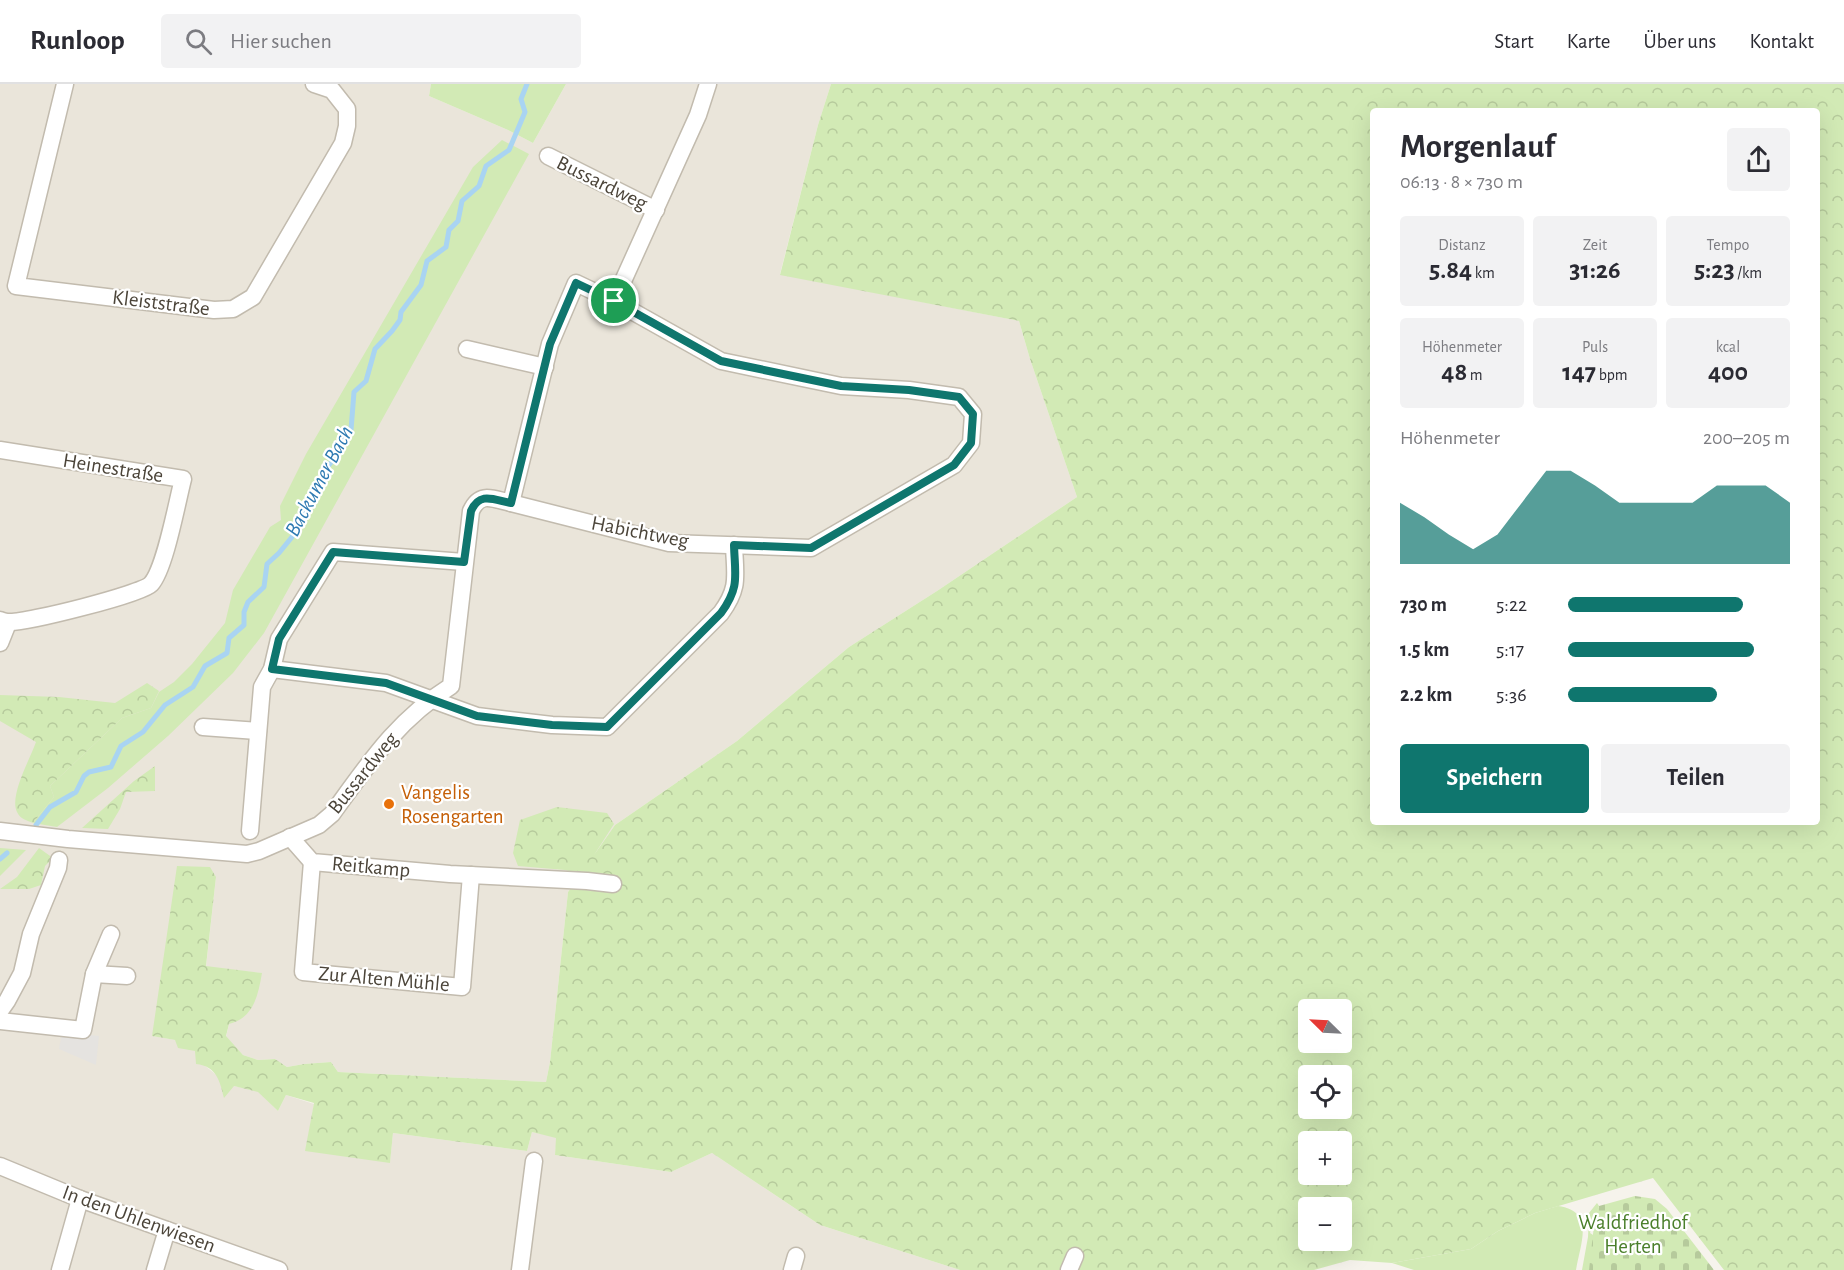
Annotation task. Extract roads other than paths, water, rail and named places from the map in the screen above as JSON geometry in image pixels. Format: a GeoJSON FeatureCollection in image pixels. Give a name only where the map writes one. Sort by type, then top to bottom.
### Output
{"type":"FeatureCollection","features":[{"type":"Feature","properties":{"kind":"street","name":"Kleiststraße"},"geometry":{"type":"LineString","coordinates":[[65,84],[16,285],[214,310],[233,309],[253,297],[344,143],[347,109],[332,90],[314,84]]}},
{"type":"Feature","properties":{"kind":"street","name":"Bussardweg"},"geometry":{"type":"LineString","coordinates":[[614,301],[698,115],[708,84]]}},
{"type":"Feature","properties":{"kind":"street","name":"Bussardweg"},"geometry":{"type":"LineString","coordinates":[[548,156],[656,210]]}},
{"type":"Feature","properties":{"kind":"street"},"geometry":{"type":"LineString","coordinates":[[511,503],[550,344],[576,283],[614,301]]}},
{"type":"Feature","properties":{"kind":"street","name":"Habichtweg"},"geometry":{"type":"LineString","coordinates":[[511,503],[669,543],[811,548],[954,465],[971,443],[973,414],[959,397],[909,390],[841,386],[721,361],[614,301]]}},
{"type":"Feature","properties":{"kind":"street"},"geometry":{"type":"LineString","coordinates":[[467,349],[544,367]]}},
{"type":"Feature","properties":{"kind":"street","name":"Heinestraße"},"geometry":{"type":"LineString","coordinates":[[0,450],[183,479],[160,571],[150,586],[120,597],[31,619],[4,621],[0,643]]}},
{"type":"Feature","properties":{"kind":"street","name":"Bussardweg"},"geometry":{"type":"LineString","coordinates":[[290,837],[319,825],[332,814],[396,730],[430,700],[451,686],[471,511],[480,499],[511,503]]}},
{"type":"Feature","properties":{"kind":"street"},"geometry":{"type":"LineString","coordinates":[[272,669],[386,683],[477,716],[552,725],[607,727],[721,613],[730,600],[735,586],[734,545]]}},
{"type":"Feature","properties":{"kind":"street"},"geometry":{"type":"LineString","coordinates":[[249,831],[262,687],[272,669],[279,639],[333,552],[464,562]]}},
{"type":"Feature","properties":{"kind":"street"},"geometry":{"type":"LineString","coordinates":[[204,727],[258,731]]}},
{"type":"Feature","properties":{"kind":"street"},"geometry":{"type":"LineString","coordinates":[[0,831],[247,854],[259,852],[290,837]]}},
{"type":"Feature","properties":{"kind":"street","name":"Reitkamp"},"geometry":{"type":"LineString","coordinates":[[290,837],[312,862],[613,884]]}},
{"type":"Feature","properties":{"kind":"street"},"geometry":{"type":"LineString","coordinates":[[0,1011],[22,973],[31,934],[58,868],[59,860]]}},
{"type":"Feature","properties":{"kind":"street","name":"Zur Alten Mühle"},"geometry":{"type":"LineString","coordinates":[[312,862],[303,972],[462,987],[471,875]]}},
{"type":"Feature","properties":{"kind":"street"},"geometry":{"type":"LineString","coordinates":[[0,1021],[83,1030],[94,974],[111,934]]}},
{"type":"Feature","properties":{"kind":"street"},"geometry":{"type":"LineString","coordinates":[[94,974],[127,976]]}},
{"type":"Feature","properties":{"kind":"street"},"geometry":{"type":"LineString","coordinates":[[520,1270],[534,1161]]}},
{"type":"Feature","properties":{"kind":"street","name":"In den Uhlenwiesen"},"geometry":{"type":"LineString","coordinates":[[0,1166],[251,1265],[279,1270]]}},
{"type":"Feature","properties":{"kind":"street"},"geometry":{"type":"LineString","coordinates":[[60,1270],[80,1199]]}},
{"type":"Feature","properties":{"kind":"street"},"geometry":{"type":"LineString","coordinates":[[155,1270],[167,1230]]}},
{"type":"Feature","properties":{"kind":"waterway","name":"Backumer Bach"},"geometry":{"type":"LineString","coordinates":[[36,825],[50,807],[76,792],[84,776],[89,772],[111,767],[121,746],[143,732],[165,705],[193,687],[205,666],[227,653],[229,638],[244,625],[244,612],[248,602],[264,587],[267,564],[292,537],[302,513],[318,493],[323,472],[340,452],[341,442],[351,430],[354,392],[366,381],[375,349],[400,320],[401,312],[421,285],[427,261],[446,247],[449,230],[458,221],[462,201],[479,186],[486,166],[509,150],[525,112],[521,99],[527,84]]}},
{"type":"Feature","properties":{"kind":"waterway","name":"Backumer Bach"},"geometry":{"type":"LineString","coordinates":[[0,859],[7,853]]}},
{"type":"Feature","properties":{"kind":"place","name":"Vangelis Rosengarten"},"geometry":{"type":"Point","coordinates":[389,804]}},
{"type":"Feature","properties":{"kind":"park label","name":"Waldfriedhof Herten"},"geometry":{"type":"Point","coordinates":[1633,1234]}}]}
